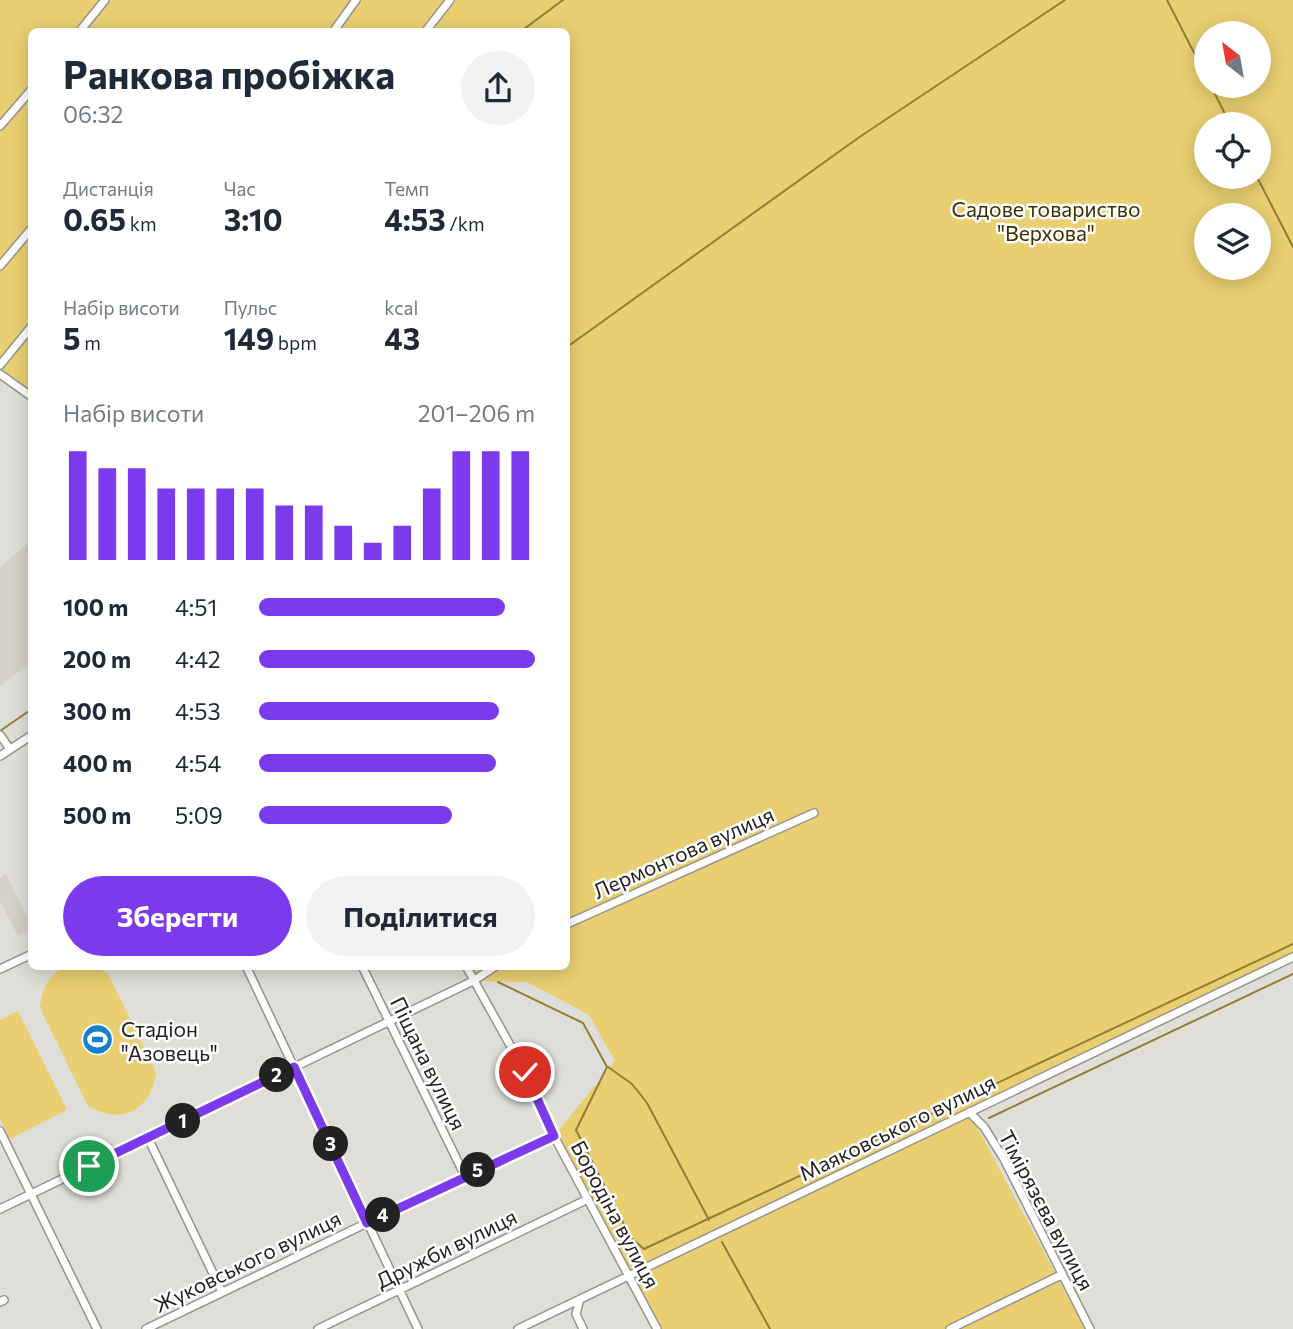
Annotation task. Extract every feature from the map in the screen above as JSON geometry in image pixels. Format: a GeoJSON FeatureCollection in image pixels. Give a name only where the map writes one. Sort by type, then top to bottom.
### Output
{"type":"FeatureCollection","features":[{"type":"Feature","properties":{"kind":"street"},"geometry":{"type":"LineString","coordinates":[[82,28],[105,0]]}},
{"type":"Feature","properties":{"kind":"street"},"geometry":{"type":"LineString","coordinates":[[336,28],[356,0]]}},
{"type":"Feature","properties":{"kind":"street"},"geometry":{"type":"LineString","coordinates":[[428,28],[450,0]]}},
{"type":"Feature","properties":{"kind":"street"},"geometry":{"type":"LineString","coordinates":[[85,24],[90,28]]}},
{"type":"Feature","properties":{"kind":"street"},"geometry":{"type":"LineString","coordinates":[[0,127],[28,94]]}},
{"type":"Feature","properties":{"kind":"street"},"geometry":{"type":"LineString","coordinates":[[0,266],[28,233]]}},
{"type":"Feature","properties":{"kind":"street"},"geometry":{"type":"LineString","coordinates":[[0,365],[28,334]]}},
{"type":"Feature","properties":{"kind":"street"},"geometry":{"type":"LineString","coordinates":[[0,374],[28,394]]}},
{"type":"Feature","properties":{"kind":"street"},"geometry":{"type":"LineString","coordinates":[[1,736],[10,749]]}},
{"type":"Feature","properties":{"kind":"street"},"geometry":{"type":"LineString","coordinates":[[0,756],[28,738]]}},
{"type":"Feature","properties":{"kind":"street","name":"Лермонтова вулиця"},"geometry":{"type":"LineString","coordinates":[[570,923],[814,813]]}},
{"type":"Feature","properties":{"kind":"street"},"geometry":{"type":"LineString","coordinates":[[0,970],[28,956]]}},
{"type":"Feature","properties":{"kind":"street","name":"Маяковського вулиця"},"geometry":{"type":"LineString","coordinates":[[518,1329],[1293,957]]}},
{"type":"Feature","properties":{"kind":"street"},"geometry":{"type":"LineString","coordinates":[[248,970],[418,1329]]}},
{"type":"Feature","properties":{"kind":"street","name":"Піщана вулиця"},"geometry":{"type":"LineString","coordinates":[[364,970],[465,1176]]}},
{"type":"Feature","properties":{"kind":"street","name":"Бородіна вулиця"},"geometry":{"type":"LineString","coordinates":[[468,970],[525,1072],[554,1136],[657,1329]]}},
{"type":"Feature","properties":{"kind":"street"},"geometry":{"type":"LineString","coordinates":[[0,1209],[473,981],[490,970]]}},
{"type":"Feature","properties":{"kind":"street","name":"Тімірязєва вулиця"},"geometry":{"type":"LineString","coordinates":[[969,1112],[984,1127],[1004,1159],[1090,1329]]}},
{"type":"Feature","properties":{"kind":"street"},"geometry":{"type":"LineString","coordinates":[[0,1131],[97,1329]]}},
{"type":"Feature","properties":{"kind":"street","name":"Жуковського вулиця"},"geometry":{"type":"LineString","coordinates":[[146,1329],[554,1136]]}},
{"type":"Feature","properties":{"kind":"street"},"geometry":{"type":"LineString","coordinates":[[148,1138],[222,1292]]}},
{"type":"Feature","properties":{"kind":"street","name":"Дружби вулиця"},"geometry":{"type":"LineString","coordinates":[[318,1329],[588,1199]]}},
{"type":"Feature","properties":{"kind":"street"},"geometry":{"type":"LineString","coordinates":[[950,1329],[1061,1275]]}},
{"type":"Feature","properties":{"kind":"street"},"geometry":{"type":"LineString","coordinates":[[580,1299],[576,1314],[583,1329]]}},
{"type":"Feature","properties":{"kind":"shaded area"},"geometry":{"type":"Polygon","coordinates":[[[28,544],[28,664],[0,686],[0,567],[28,544]]]}},
{"type":"Feature","properties":{"kind":"shaded area"},"geometry":{"type":"Polygon","coordinates":[[[6,874],[28,919],[28,931],[18,936],[0,901],[0,878],[6,874]]]}},
{"type":"Feature","properties":{"kind":"green space","name":"Садове товариство \"Верхова\""},"geometry":{"type":"Polygon","coordinates":[[[0,0],[1293,0],[1293,955],[629,1275],[554,1136],[615,1061],[589,1015],[527,982],[473,981],[468,970],[570,970],[570,28],[28,28],[28,394],[0,373],[0,0]]]}},
{"type":"Feature","properties":{"kind":"green space","name":"Стадіон \"Азовець\""},"geometry":{"type":"Polygon","coordinates":[[[60,970],[100,970],[108,974],[156,1072],[148,1096],[133,1111],[112,1114],[88,1106],[40,1008],[47,982],[60,970]]]}},
{"type":"Feature","properties":{"kind":"green space"},"geometry":{"type":"Polygon","coordinates":[[[18,1011],[67,1110],[10,1139],[0,1119],[0,1020],[18,1011]]]}},
{"type":"Feature","properties":{"kind":"green space"},"geometry":{"type":"Polygon","coordinates":[[[969,1112],[1085,1329],[659,1329],[631,1276],[969,1112]]]}},
{"type":"Feature","properties":{"kind":"waterway"},"geometry":{"type":"LineString","coordinates":[[525,28],[563,0]]}},
{"type":"Feature","properties":{"kind":"waterway"},"geometry":{"type":"LineString","coordinates":[[570,345],[858,138],[1065,0]]}},
{"type":"Feature","properties":{"kind":"waterway"},"geometry":{"type":"LineString","coordinates":[[1167,0],[1194,53]]}},
{"type":"Feature","properties":{"kind":"waterway"},"geometry":{"type":"LineString","coordinates":[[1217,98],[1224,112]]}},
{"type":"Feature","properties":{"kind":"waterway"},"geometry":{"type":"LineString","coordinates":[[1263,189],[1293,247]]}},
{"type":"Feature","properties":{"kind":"waterway"},"geometry":{"type":"LineString","coordinates":[[0,731],[28,712]]}},
{"type":"Feature","properties":{"kind":"waterway"},"geometry":{"type":"LineString","coordinates":[[498,982],[583,1023],[607,1067],[576,1130],[631,1238],[644,1249],[1293,944]]}},
{"type":"Feature","properties":{"kind":"waterway"},"geometry":{"type":"LineString","coordinates":[[989,1118],[1293,974]]}},
{"type":"Feature","properties":{"kind":"waterway"},"geometry":{"type":"LineString","coordinates":[[608,1067],[632,1084],[647,1103],[709,1220]]}},
{"type":"Feature","properties":{"kind":"waterway"},"geometry":{"type":"LineString","coordinates":[[722,1242],[770,1329]]}},
{"type":"Feature","properties":{"kind":"place","name":"Стадіон \"Азовець\""},"geometry":{"type":"Point","coordinates":[98,1040]}},
{"type":"Feature","properties":{"kind":"route"},"geometry":{"type":"LineString","coordinates":[[89,1166],[294,1067],[367,1223],[554,1136],[525,1072]]}}]}
